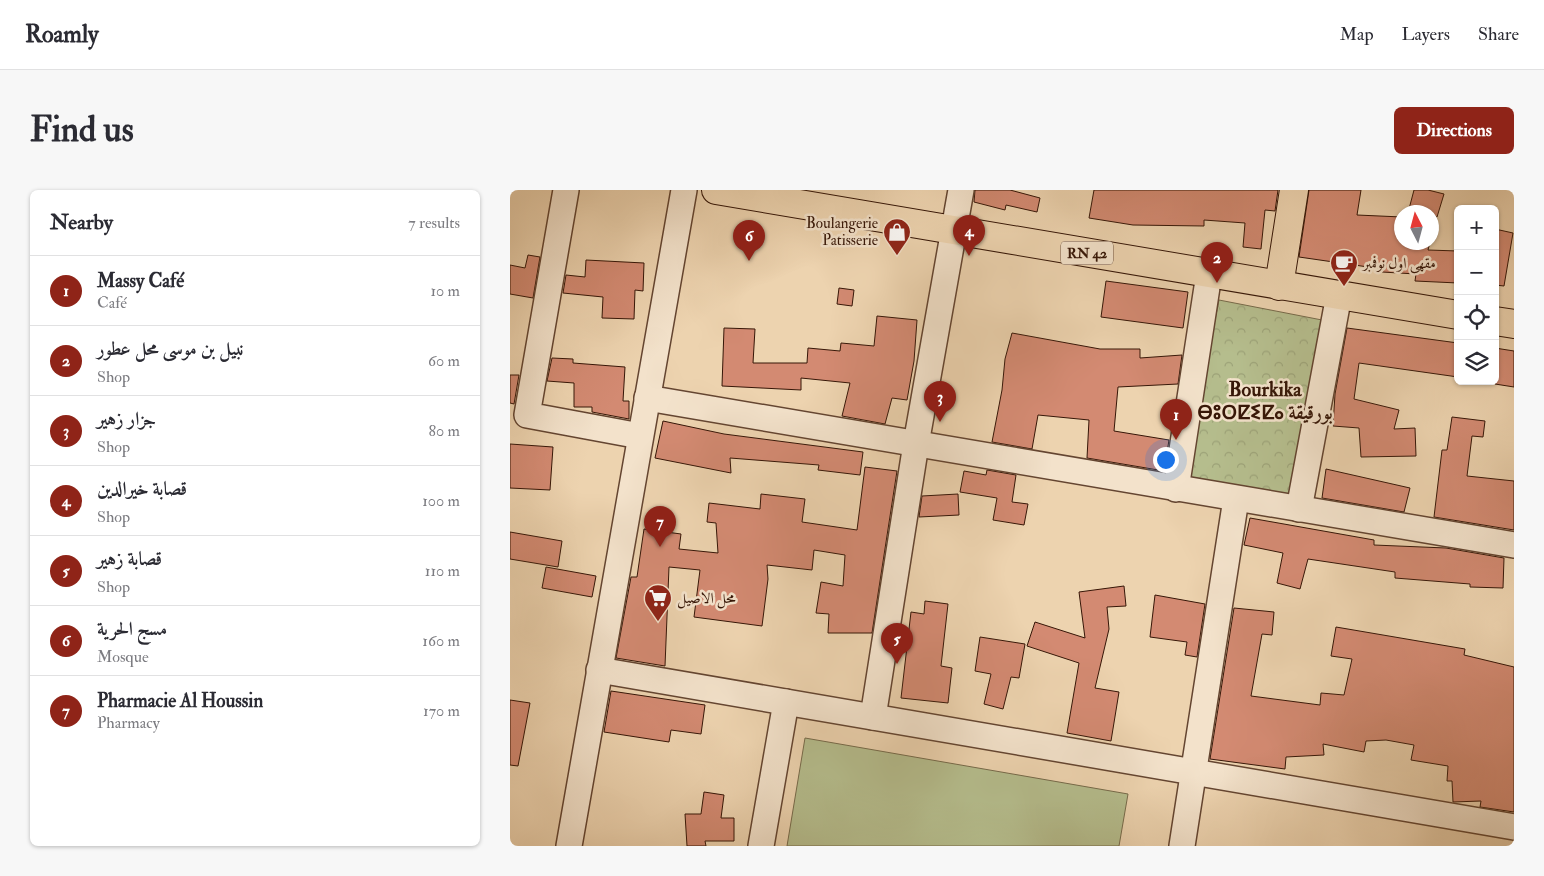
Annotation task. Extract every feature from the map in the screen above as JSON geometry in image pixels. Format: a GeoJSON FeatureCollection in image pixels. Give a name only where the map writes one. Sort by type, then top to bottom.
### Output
{"type":"FeatureCollection","features":[{"type":"Feature","properties":{"kind":"main road","name":"RN 42"},"geometry":{"type":"LineString","coordinates":[[716,190],[1454,314]]}},
{"type":"Feature","properties":{"kind":"main road"},"geometry":{"type":"LineString","coordinates":[[1279,286],[1294,190]]}},
{"type":"Feature","properties":{"kind":"main road"},"geometry":{"type":"LineString","coordinates":[[1499,322],[1514,324]]}},
{"type":"Feature","properties":{"kind":"street"},"geometry":{"type":"LineString","coordinates":[[566,190],[519,414],[640,436]]}},
{"type":"Feature","properties":{"kind":"street"},"geometry":{"type":"LineString","coordinates":[[569,846],[684,190]]}},
{"type":"Feature","properties":{"kind":"street"},"geometry":{"type":"LineString","coordinates":[[873,717],[916,444],[961,190]]}},
{"type":"Feature","properties":{"kind":"street"},"geometry":{"type":"LineString","coordinates":[[1176,489],[1209,274]]}},
{"type":"Feature","properties":{"kind":"street"},"geometry":{"type":"LineString","coordinates":[[1299,509],[1339,296]]}},
{"type":"Feature","properties":{"kind":"street"},"geometry":{"type":"LineString","coordinates":[[647,398],[1514,545]]}},
{"type":"Feature","properties":{"kind":"street"},"geometry":{"type":"LineString","coordinates":[[1182,846],[1236,499]]}},
{"type":"Feature","properties":{"kind":"street"},"geometry":{"type":"LineString","coordinates":[[599,670],[1514,827]]}},
{"type":"Feature","properties":{"kind":"street"},"geometry":{"type":"LineString","coordinates":[[761,846],[786,702]]}},
{"type":"Feature","properties":{"kind":"green space"},"geometry":{"type":"Polygon","coordinates":[[[1219,300],[1322,320],[1288,502],[1182,485],[1219,300]]]}},
{"type":"Feature","properties":{"kind":"green space"},"geometry":{"type":"Polygon","coordinates":[[[805,738],[1128,794],[1119,846],[787,846],[805,738]]]}},
{"type":"Feature","properties":{"kind":"building"},"geometry":{"type":"Polygon","coordinates":[[[975,190],[1010,190],[1040,198],[1037,212],[1006,205],[1005,210],[974,202],[975,190]]]}},
{"type":"Feature","properties":{"kind":"building"},"geometry":{"type":"Polygon","coordinates":[[[1094,190],[1278,190],[1275,211],[1265,210],[1261,249],[1243,247],[1245,223],[1204,220],[1204,226],[1133,225],[1089,218],[1094,190]]]}},
{"type":"Feature","properties":{"kind":"building"},"geometry":{"type":"Polygon","coordinates":[[[1309,190],[1361,190],[1357,215],[1394,217],[1394,250],[1454,251],[1454,283],[1415,281],[1416,274],[1382,272],[1382,269],[1299,257],[1309,190]]]}},
{"type":"Feature","properties":{"kind":"building"},"geometry":{"type":"Polygon","coordinates":[[[1414,190],[1428,190],[1444,194],[1439,210],[1439,205],[1410,205],[1414,190]]]}},
{"type":"Feature","properties":{"kind":"building"},"geometry":{"type":"Polygon","coordinates":[[[1499,230],[1513,233],[1504,286],[1499,285],[1499,230]]]}},
{"type":"Feature","properties":{"kind":"building"},"geometry":{"type":"Polygon","coordinates":[[[528,255],[540,257],[533,298],[510,294],[510,265],[525,268],[528,255]]]}},
{"type":"Feature","properties":{"kind":"building"},"geometry":{"type":"Polygon","coordinates":[[[586,260],[644,263],[643,291],[635,290],[634,319],[602,318],[603,297],[563,293],[566,275],[585,277],[586,260]]]}},
{"type":"Feature","properties":{"kind":"building"},"geometry":{"type":"Polygon","coordinates":[[[1106,281],[1188,292],[1183,328],[1101,317],[1106,281]]]}},
{"type":"Feature","properties":{"kind":"building"},"geometry":{"type":"Polygon","coordinates":[[[839,288],[854,290],[852,306],[837,304],[839,288]]]}},
{"type":"Feature","properties":{"kind":"building"},"geometry":{"type":"Polygon","coordinates":[[[877,316],[917,320],[914,361],[907,400],[892,398],[885,424],[842,416],[850,383],[801,378],[801,390],[722,386],[724,328],[755,329],[753,363],[807,363],[808,348],[840,351],[841,343],[874,346],[877,316]]]}},
{"type":"Feature","properties":{"kind":"building"},"geometry":{"type":"Polygon","coordinates":[[[1347,328],[1454,342],[1454,376],[1359,363],[1354,399],[1399,410],[1394,429],[1415,428],[1416,456],[1361,457],[1359,428],[1333,426],[1335,394],[1347,328]]]}},
{"type":"Feature","properties":{"kind":"building"},"geometry":{"type":"Polygon","coordinates":[[[1012,333],[1100,349],[1140,349],[1140,358],[1182,355],[1178,384],[1118,387],[1114,431],[1169,440],[1164,471],[1087,458],[1089,420],[1038,415],[1032,449],[992,442],[1002,390],[1005,359],[1012,333]]]}},
{"type":"Feature","properties":{"kind":"building"},"geometry":{"type":"Polygon","coordinates":[[[1499,349],[1514,351],[1514,387],[1499,385],[1499,349]]]}},
{"type":"Feature","properties":{"kind":"building"},"geometry":{"type":"Polygon","coordinates":[[[552,358],[573,359],[573,363],[625,367],[623,401],[629,401],[629,419],[592,412],[592,407],[574,407],[574,383],[547,381],[552,358]]]}},
{"type":"Feature","properties":{"kind":"building"},"geometry":{"type":"Polygon","coordinates":[[[510,375],[519,375],[514,404],[510,403],[510,375]]]}},
{"type":"Feature","properties":{"kind":"building"},"geometry":{"type":"Polygon","coordinates":[[[1452,417],[1485,421],[1483,437],[1472,436],[1467,476],[1514,481],[1514,530],[1434,517],[1442,450],[1447,450],[1452,417]]]}},
{"type":"Feature","properties":{"kind":"building"},"geometry":{"type":"Polygon","coordinates":[[[663,421],[724,434],[863,452],[860,475],[818,470],[819,465],[730,458],[731,473],[655,458],[663,421]]]}},
{"type":"Feature","properties":{"kind":"building"},"geometry":{"type":"Polygon","coordinates":[[[510,444],[553,447],[550,490],[510,488],[510,444]]]}},
{"type":"Feature","properties":{"kind":"building"},"geometry":{"type":"Polygon","coordinates":[[[865,467],[897,471],[872,633],[828,633],[829,614],[816,613],[821,582],[843,586],[845,555],[814,550],[812,570],[767,565],[768,579],[762,626],[694,617],[700,570],[669,567],[665,666],[616,658],[631,577],[637,577],[644,529],[681,534],[679,549],[718,553],[716,523],[707,522],[709,503],[760,509],[761,494],[805,499],[802,522],[857,530],[865,467]]]}},
{"type":"Feature","properties":{"kind":"building"},"geometry":{"type":"Polygon","coordinates":[[[1326,469],[1410,488],[1404,512],[1322,498],[1326,469]]]}},
{"type":"Feature","properties":{"kind":"building"},"geometry":{"type":"Polygon","coordinates":[[[987,470],[1016,475],[1012,502],[1028,504],[1024,525],[993,520],[997,498],[960,492],[964,471],[986,475],[987,470]]]}},
{"type":"Feature","properties":{"kind":"building"},"geometry":{"type":"Polygon","coordinates":[[[958,494],[959,515],[919,517],[922,496],[958,494]]]}},
{"type":"Feature","properties":{"kind":"building"},"geometry":{"type":"Polygon","coordinates":[[[1250,518],[1374,540],[1374,545],[1446,548],[1504,558],[1503,588],[1470,587],[1470,584],[1395,578],[1395,572],[1308,559],[1300,589],[1277,583],[1283,553],[1244,545],[1250,518]]]}},
{"type":"Feature","properties":{"kind":"building"},"geometry":{"type":"Polygon","coordinates":[[[510,532],[562,541],[558,567],[510,559],[510,532]]]}},
{"type":"Feature","properties":{"kind":"building"},"geometry":{"type":"Polygon","coordinates":[[[546,567],[596,576],[592,597],[542,588],[546,567]]]}},
{"type":"Feature","properties":{"kind":"building"},"geometry":{"type":"Polygon","coordinates":[[[1124,586],[1126,606],[1107,607],[1109,629],[1095,688],[1119,692],[1111,741],[1067,733],[1079,663],[1027,646],[1035,622],[1085,638],[1079,592],[1124,586]]]}},
{"type":"Feature","properties":{"kind":"building"},"geometry":{"type":"Polygon","coordinates":[[[1155,595],[1205,604],[1197,657],[1185,655],[1187,642],[1150,637],[1155,595]]]}},
{"type":"Feature","properties":{"kind":"building"},"geometry":{"type":"Polygon","coordinates":[[[925,601],[948,604],[941,666],[952,668],[948,703],[901,698],[911,612],[924,614],[925,601]]]}},
{"type":"Feature","properties":{"kind":"building"},"geometry":{"type":"Polygon","coordinates":[[[1234,608],[1274,612],[1272,635],[1262,634],[1251,696],[1320,705],[1321,693],[1344,695],[1352,659],[1331,656],[1336,627],[1465,649],[1464,655],[1514,667],[1514,812],[1480,807],[1481,801],[1453,802],[1452,781],[1447,781],[1448,766],[1411,760],[1414,745],[1386,740],[1366,741],[1364,752],[1323,744],[1324,755],[1286,757],[1285,769],[1210,759],[1234,608]]]}},
{"type":"Feature","properties":{"kind":"building"},"geometry":{"type":"Polygon","coordinates":[[[980,637],[1025,644],[1019,678],[1011,677],[1003,709],[984,704],[991,674],[975,671],[980,637]]]}},
{"type":"Feature","properties":{"kind":"building"},"geometry":{"type":"Polygon","coordinates":[[[611,691],[705,705],[701,734],[671,730],[669,742],[604,732],[611,691]]]}},
{"type":"Feature","properties":{"kind":"building"},"geometry":{"type":"Polygon","coordinates":[[[510,700],[530,703],[518,766],[510,765],[510,700]]]}},
{"type":"Feature","properties":{"kind":"building"},"geometry":{"type":"Polygon","coordinates":[[[704,792],[724,795],[721,818],[734,818],[734,841],[705,841],[706,846],[687,846],[685,814],[701,814],[704,792]]]}},
{"type":"Feature","properties":{"kind":"place","name":"Boulangerie Patisserie"},"geometry":{"type":"Point","coordinates":[897,256]}},
{"type":"Feature","properties":{"kind":"place","name":"قصابة خيرالدين"},"geometry":{"type":"Point","coordinates":[969,256]}},
{"type":"Feature","properties":{"kind":"place","name":"مسج الحرية"},"geometry":{"type":"Point","coordinates":[749,261]}},
{"type":"Feature","properties":{"kind":"place","name":"نبيل بن موسى محل عطور"},"geometry":{"type":"Point","coordinates":[1217,283]}},
{"type":"Feature","properties":{"kind":"place","name":"مقهى اول نوفمبر"},"geometry":{"type":"Point","coordinates":[1344,287]}},
{"type":"Feature","properties":{"kind":"place","name":"جزار زهير"},"geometry":{"type":"Point","coordinates":[940,422]}},
{"type":"Feature","properties":{"kind":"place","name":"Massy Café"},"geometry":{"type":"Point","coordinates":[1176,440]}},
{"type":"Feature","properties":{"kind":"place","name":"Pharmacie Al Houssin"},"geometry":{"type":"Point","coordinates":[660,547]}},
{"type":"Feature","properties":{"kind":"place","name":"محل الاصيل"},"geometry":{"type":"Point","coordinates":[658,622]}},
{"type":"Feature","properties":{"kind":"place","name":"قصابة زهير"},"geometry":{"type":"Point","coordinates":[897,664]}},
{"type":"Feature","properties":{"kind":"district","name":"Bourkika ⴱⵓⵔⵇⵉⵇⴰ بورقيقة"},"geometry":{"type":"Point","coordinates":[1265,400]}}]}
